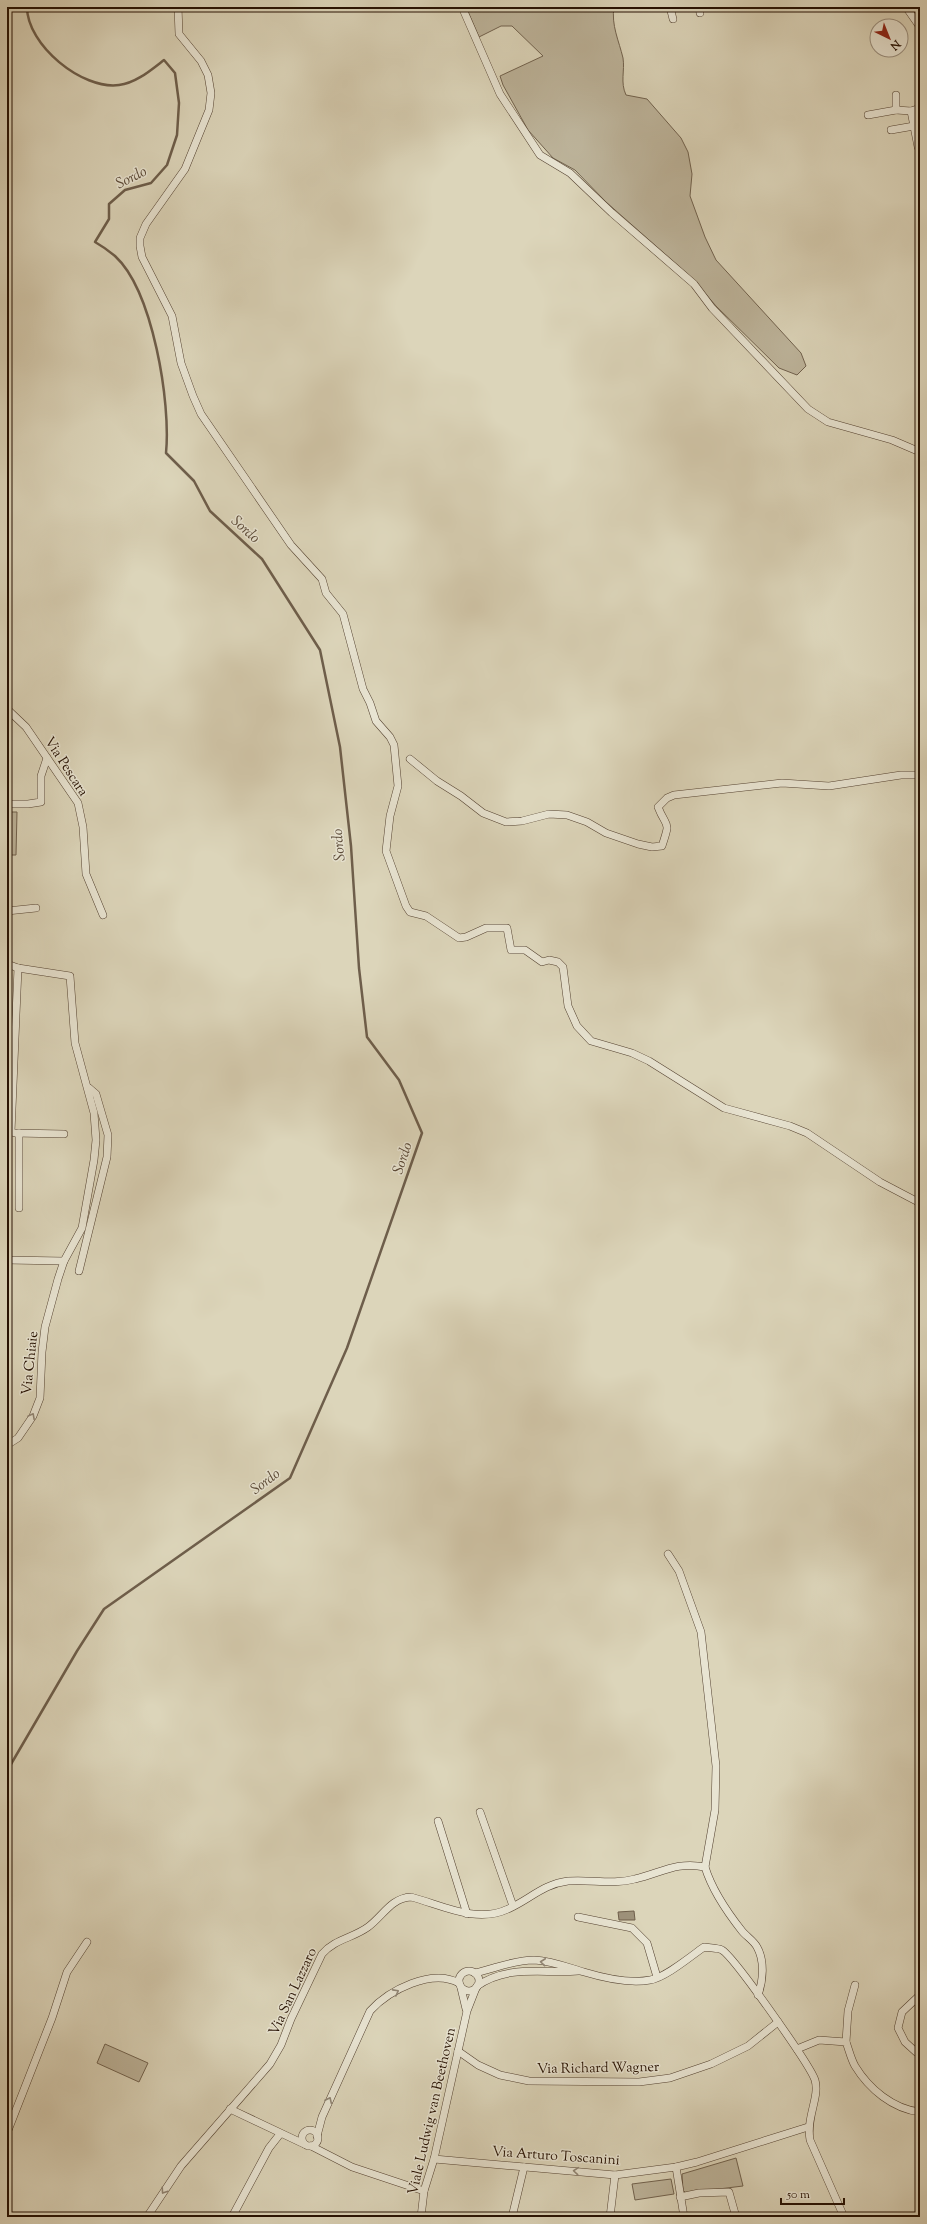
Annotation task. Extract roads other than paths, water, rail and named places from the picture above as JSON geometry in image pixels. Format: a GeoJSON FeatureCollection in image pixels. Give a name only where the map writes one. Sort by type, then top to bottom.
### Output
{"type":"FeatureCollection","features":[{"type":"Feature","properties":{"kind":"street"},"geometry":{"type":"LineString","coordinates":[[178,7],[179,34],[200,61],[208,75],[211,93],[209,110],[185,169],[146,224],[140,238],[142,257],[172,316],[181,363],[201,414],[291,545],[322,579],[326,593],[343,614],[350,633],[363,689],[376,721],[390,737],[394,745],[398,786],[390,816],[386,851],[406,906],[410,912],[426,916],[458,938],[466,937],[486,928],[507,928],[511,950],[525,950],[542,962],[548,960],[558,962],[563,967],[568,1006],[577,1026],[591,1041],[632,1053],[649,1061],[724,1108],[790,1126],[806,1133],[880,1182],[920,1203]]}},
{"type":"Feature","properties":{"kind":"street"},"geometry":{"type":"LineString","coordinates":[[462,7],[500,94],[540,156],[570,172],[612,214],[694,284],[718,314],[808,409],[828,422],[892,440],[920,452]]}},
{"type":"Feature","properties":{"kind":"street"},"geometry":{"type":"LineString","coordinates":[[670,7],[673,19]]}},
{"type":"Feature","properties":{"kind":"street"},"geometry":{"type":"LineString","coordinates":[[906,7],[920,27]]}},
{"type":"Feature","properties":{"kind":"street"},"geometry":{"type":"LineString","coordinates":[[911,16],[920,16]]}},
{"type":"Feature","properties":{"kind":"street"},"geometry":{"type":"LineString","coordinates":[[896,95],[896,110]]}},
{"type":"Feature","properties":{"kind":"street"},"geometry":{"type":"LineString","coordinates":[[868,115],[896,110],[911,111],[920,108]]}},
{"type":"Feature","properties":{"kind":"street"},"geometry":{"type":"LineString","coordinates":[[911,111],[920,146]]}},
{"type":"Feature","properties":{"kind":"street"},"geometry":{"type":"LineString","coordinates":[[891,130],[914,126]]}},
{"type":"Feature","properties":{"kind":"street","name":"Via Pescara"},"geometry":{"type":"LineString","coordinates":[[7,709],[26,727],[78,802],[84,827],[86,874],[103,915]]}},
{"type":"Feature","properties":{"kind":"street"},"geometry":{"type":"LineString","coordinates":[[7,804],[28,804],[41,802],[41,776],[47,758]]}},
{"type":"Feature","properties":{"kind":"street"},"geometry":{"type":"LineString","coordinates":[[410,760],[444,787],[490,816],[514,822],[549,814],[567,815],[587,822],[606,833],[652,847],[662,846],[668,829],[667,822],[658,808],[663,801],[674,795],[782,783],[829,786],[901,775],[920,775]]}},
{"type":"Feature","properties":{"kind":"street"},"geometry":{"type":"LineString","coordinates":[[7,911],[36,908]]}},
{"type":"Feature","properties":{"kind":"street"},"geometry":{"type":"LineString","coordinates":[[7,964],[18,968],[70,976],[75,1043],[89,1088],[96,1094],[108,1135],[107,1157],[79,1271]]}},
{"type":"Feature","properties":{"kind":"street"},"geometry":{"type":"LineString","coordinates":[[18,968],[12,1133],[19,1208]]}},
{"type":"Feature","properties":{"kind":"street","name":"Via Chiaie"},"geometry":{"type":"LineString","coordinates":[[7,1445],[18,1438],[33,1416],[40,1398],[42,1352],[45,1327],[64,1261],[82,1228],[96,1140],[95,1120],[89,1088]]}},
{"type":"Feature","properties":{"kind":"street"},"geometry":{"type":"LineString","coordinates":[[12,1133],[64,1134]]}},
{"type":"Feature","properties":{"kind":"street"},"geometry":{"type":"LineString","coordinates":[[7,1260],[64,1261]]}},
{"type":"Feature","properties":{"kind":"street"},"geometry":{"type":"LineString","coordinates":[[668,1554],[679,1571],[701,1632],[716,1766],[715,1810],[705,1867],[709,1880],[728,1912],[743,1933],[757,1946],[762,1969],[762,1984],[758,1995]]}},
{"type":"Feature","properties":{"kind":"street"},"geometry":{"type":"LineString","coordinates":[[480,1812],[513,1906]]}},
{"type":"Feature","properties":{"kind":"street"},"geometry":{"type":"LineString","coordinates":[[438,1821],[467,1914]]}},
{"type":"Feature","properties":{"kind":"street","name":"Via San Lazzaro"},"geometry":{"type":"LineString","coordinates":[[146,2217],[181,2166],[270,2064],[281,2045],[291,2019],[304,1995],[317,1964],[330,1945],[368,1927],[393,1903],[402,1898],[411,1897],[467,1914],[497,1913],[513,1906],[535,1892],[567,1881],[620,1882],[684,1864],[705,1867]]}},
{"type":"Feature","properties":{"kind":"street"},"geometry":{"type":"LineString","coordinates":[[578,1917],[632,1928],[647,1943],[657,1977]]}},
{"type":"Feature","properties":{"kind":"street"},"geometry":{"type":"LineString","coordinates":[[7,2133],[52,2018],[67,1972],[87,1942]]}},
{"type":"Feature","properties":{"kind":"street"},"geometry":{"type":"LineString","coordinates":[[460,1986],[462,1974],[468,1971],[475,1973],[502,1965],[533,1960],[568,1966],[581,1971],[623,1981],[651,1980],[676,1967],[704,1947],[723,1950],[778,2022],[807,2063],[815,2080],[815,2094],[808,2127],[814,2151],[844,2217]]}},
{"type":"Feature","properties":{"kind":"street"},"geometry":{"type":"LineString","coordinates":[[307,2145],[315,2144],[322,2117],[368,2014],[377,2003],[422,1980],[436,1977],[445,1978],[467,1991],[508,1972],[524,1970],[581,1971]]}},
{"type":"Feature","properties":{"kind":"street"},"geometry":{"type":"LineString","coordinates":[[475,1973],[479,1980],[477,1987]]}},
{"type":"Feature","properties":{"kind":"street"},"geometry":{"type":"LineString","coordinates":[[855,1985],[848,2011],[846,2042],[855,2066],[877,2093],[906,2110],[920,2112]]}},
{"type":"Feature","properties":{"kind":"street","name":"Viale Ludwig van Beethoven"},"geometry":{"type":"LineString","coordinates":[[460,1986],[467,2011]]}},
{"type":"Feature","properties":{"kind":"street","name":"Viale Ludwig van Beethoven"},"geometry":{"type":"LineString","coordinates":[[421,2217],[424,2192],[434,2159],[467,2011],[477,1987]]}},
{"type":"Feature","properties":{"kind":"street"},"geometry":{"type":"LineString","coordinates":[[920,1995],[902,2012],[898,2028],[905,2042],[916,2052],[920,2053]]}},
{"type":"Feature","properties":{"kind":"street","name":"Via Richard Wagner"},"geometry":{"type":"LineString","coordinates":[[458,2051],[478,2064],[500,2075],[528,2081],[638,2082],[670,2078],[711,2064],[748,2046],[778,2022]]}},
{"type":"Feature","properties":{"kind":"street"},"geometry":{"type":"LineString","coordinates":[[797,2049],[819,2040],[846,2042]]}},
{"type":"Feature","properties":{"kind":"street"},"geometry":{"type":"LineString","coordinates":[[230,2109],[352,2167],[424,2192]]}},
{"type":"Feature","properties":{"kind":"street","name":"Via Arturo Toscanini"},"geometry":{"type":"LineString","coordinates":[[434,2159],[615,2174],[676,2167],[808,2127]]}},
{"type":"Feature","properties":{"kind":"street"},"geometry":{"type":"LineString","coordinates":[[280,2134],[303,2134],[307,2131],[312,2131],[330,2157]]}},
{"type":"Feature","properties":{"kind":"street"},"geometry":{"type":"LineString","coordinates":[[232,2217],[270,2148],[280,2134]]}},
{"type":"Feature","properties":{"kind":"street"},"geometry":{"type":"LineString","coordinates":[[303,2134],[302,2139],[307,2145]]}},
{"type":"Feature","properties":{"kind":"street"},"geometry":{"type":"LineString","coordinates":[[512,2217],[524,2167]]}},
{"type":"Feature","properties":{"kind":"street"},"geometry":{"type":"LineString","coordinates":[[676,2167],[684,2217]]}},
{"type":"Feature","properties":{"kind":"street"},"geometry":{"type":"LineString","coordinates":[[610,2217],[615,2174]]}},
{"type":"Feature","properties":{"kind":"street"},"geometry":{"type":"LineString","coordinates":[[680,2197],[706,2192],[729,2192],[736,2217]]}},
{"type":"Feature","properties":{"kind":"waterway","name":"Sordo"},"geometry":{"type":"LineString","coordinates":[[7,1771],[77,1651],[104,1609],[290,1478],[347,1348],[422,1133],[399,1080],[367,1037],[359,968],[351,846],[340,747],[320,650],[262,559],[210,511],[194,481],[166,453],[167,432],[162,378],[157,349],[149,321],[140,295],[128,272],[115,256],[95,242],[109,219],[109,204],[125,190],[151,183],[167,165],[177,135],[179,103],[175,73],[164,60],[143,76],[125,84],[104,85],[89,80],[74,73],[46,50],[36,36],[29,21],[27,7]]}}]}
